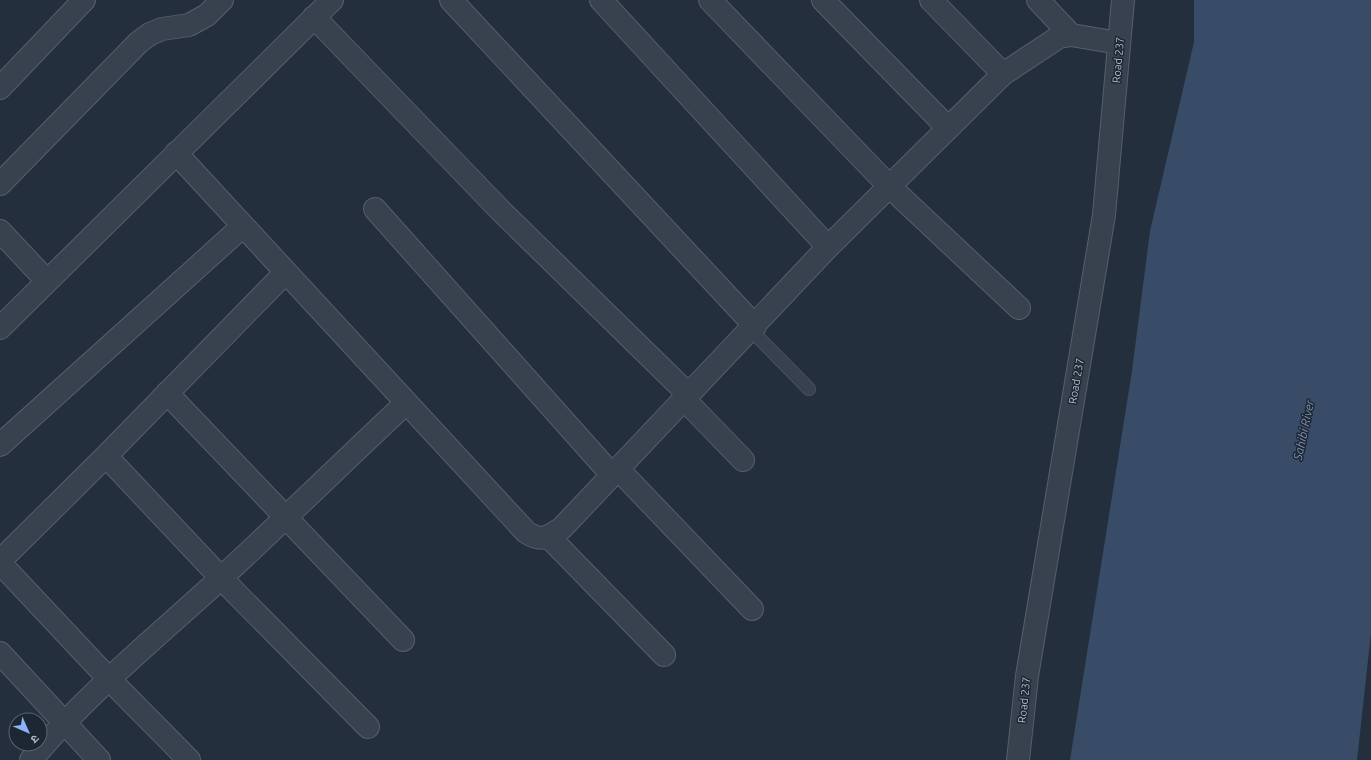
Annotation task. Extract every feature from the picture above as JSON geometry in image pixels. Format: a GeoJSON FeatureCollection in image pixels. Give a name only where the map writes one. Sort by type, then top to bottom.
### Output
{"type":"FeatureCollection","features":[{"type":"Feature","properties":{"kind":"street"},"geometry":{"type":"LineString","coordinates":[[0,88],[84,0]]}},
{"type":"Feature","properties":{"kind":"street"},"geometry":{"type":"LineString","coordinates":[[0,184],[139,42],[150,34],[162,29],[189,25],[207,15],[222,0]]}},
{"type":"Feature","properties":{"kind":"street"},"geometry":{"type":"LineString","coordinates":[[0,328],[332,0]]}},
{"type":"Feature","properties":{"kind":"street"},"geometry":{"type":"LineString","coordinates":[[451,0],[753,328]]}},
{"type":"Feature","properties":{"kind":"street"},"geometry":{"type":"LineString","coordinates":[[601,0],[828,247]]}},
{"type":"Feature","properties":{"kind":"street"},"geometry":{"type":"LineString","coordinates":[[710,0],[890,186],[1019,308]]}},
{"type":"Feature","properties":{"kind":"street"},"geometry":{"type":"LineString","coordinates":[[823,0],[948,128]]}},
{"type":"Feature","properties":{"kind":"street"},"geometry":{"type":"LineString","coordinates":[[931,0],[1003,74]]}},
{"type":"Feature","properties":{"kind":"street"},"geometry":{"type":"LineString","coordinates":[[1038,0],[1071,35]]}},
{"type":"Feature","properties":{"kind":"street","name":"Road 237"},"geometry":{"type":"LineString","coordinates":[[1018,760],[1026,676],[1104,215],[1123,0]]}},
{"type":"Feature","properties":{"kind":"street"},"geometry":{"type":"LineString","coordinates":[[314,17],[501,211],[685,396],[743,460]]}},
{"type":"Feature","properties":{"kind":"street"},"geometry":{"type":"LineString","coordinates":[[176,153],[526,532],[535,538],[549,537],[562,528],[685,396],[753,328],[828,247],[1003,74],[1059,37],[1071,35],[1119,43]]}},
{"type":"Feature","properties":{"kind":"street"},"geometry":{"type":"LineString","coordinates":[[375,209],[615,472],[752,609]]}},
{"type":"Feature","properties":{"kind":"street"},"geometry":{"type":"LineString","coordinates":[[0,444],[243,226]]}},
{"type":"Feature","properties":{"kind":"street"},"geometry":{"type":"LineString","coordinates":[[0,231],[47,281]]}},
{"type":"Feature","properties":{"kind":"street"},"geometry":{"type":"LineString","coordinates":[[189,760],[109,679],[0,562],[286,272]]}},
{"type":"Feature","properties":{"kind":"street"},"geometry":{"type":"LineString","coordinates":[[167,393],[403,640]]}},
{"type":"Feature","properties":{"kind":"street"},"geometry":{"type":"LineString","coordinates":[[31,760],[64,724],[109,679],[221,578],[406,402]]}},
{"type":"Feature","properties":{"kind":"street"},"geometry":{"type":"LineString","coordinates":[[106,456],[221,578],[368,727]]}},
{"type":"Feature","properties":{"kind":"street"},"geometry":{"type":"LineString","coordinates":[[549,537],[664,655]]}},
{"type":"Feature","properties":{"kind":"street"},"geometry":{"type":"LineString","coordinates":[[0,653],[64,724],[99,760]]}},
{"type":"Feature","properties":{"kind":"lane"},"geometry":{"type":"LineString","coordinates":[[753,328],[809,389]]}},
{"type":"Feature","properties":{"kind":"water","name":"Sahibi River"},"geometry":{"type":"Polygon","coordinates":[[[1194,0],[1371,0],[1371,633],[1357,760],[1070,760],[1132,371],[1150,231],[1194,42],[1194,0]]]}}]}
